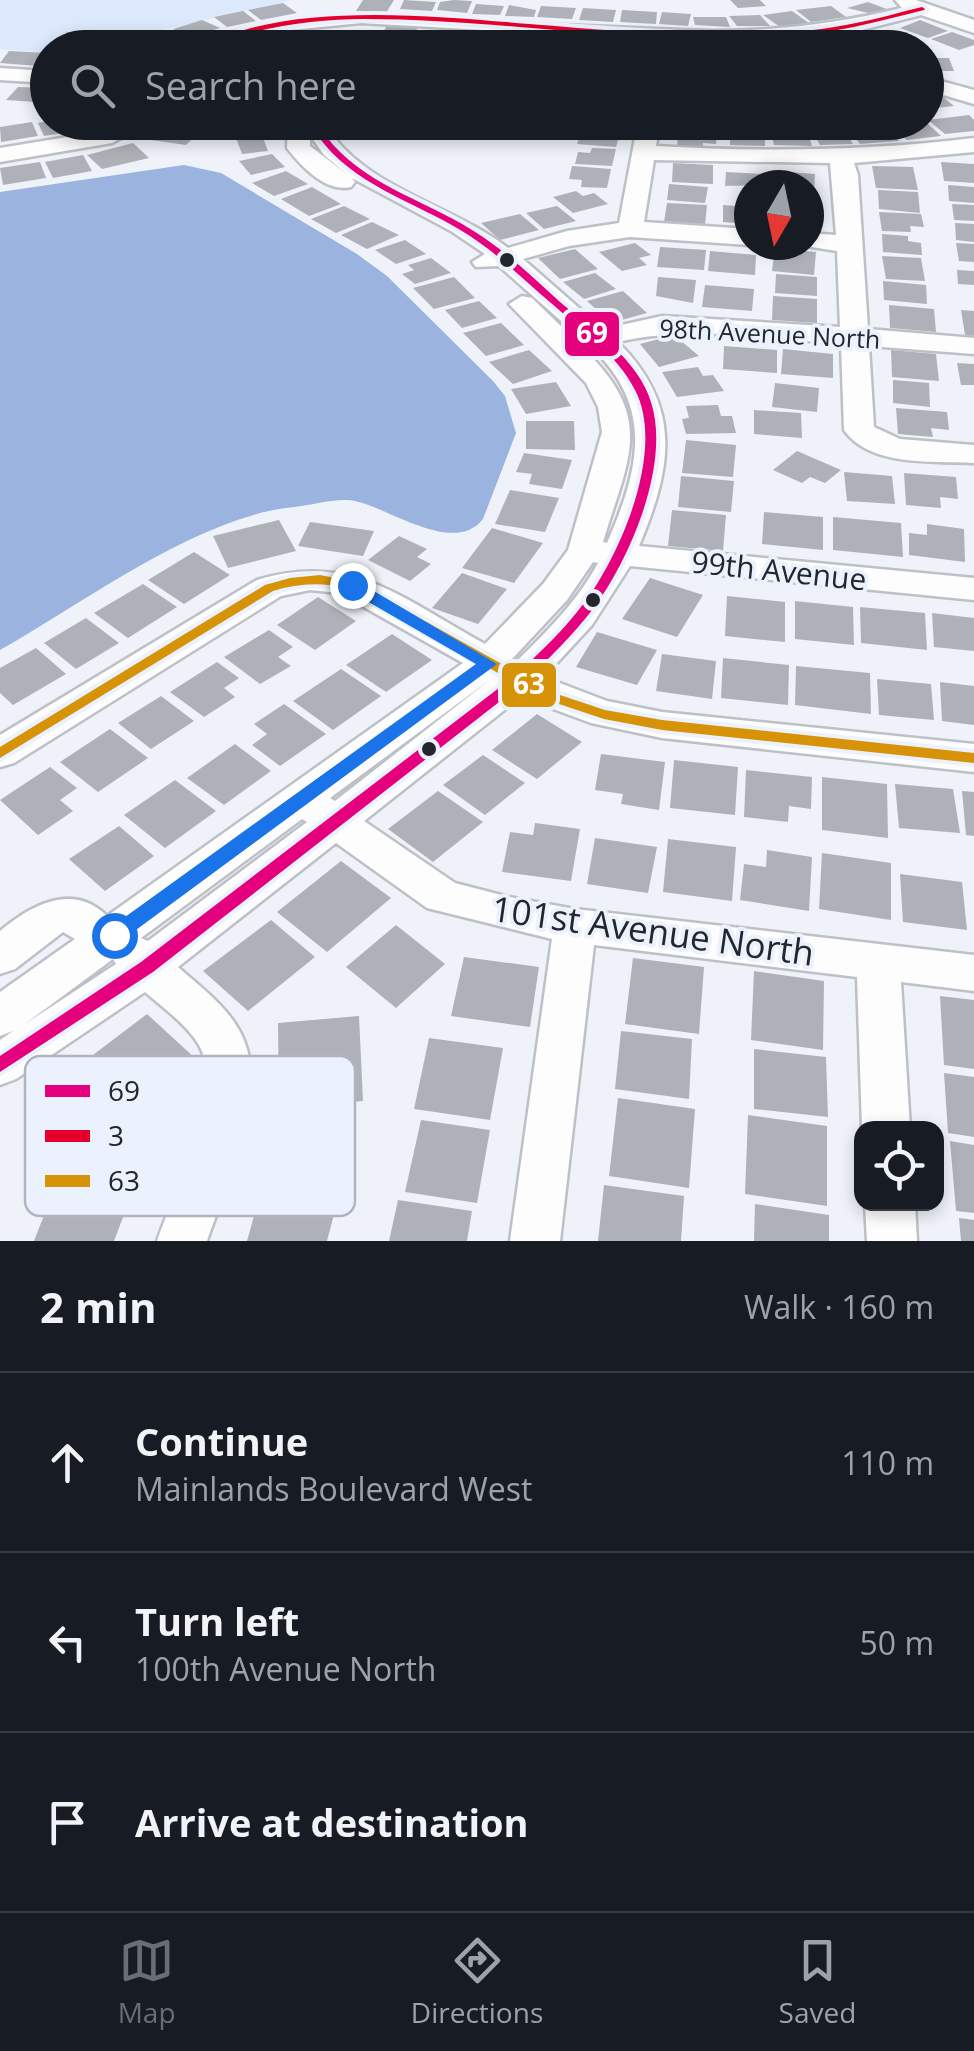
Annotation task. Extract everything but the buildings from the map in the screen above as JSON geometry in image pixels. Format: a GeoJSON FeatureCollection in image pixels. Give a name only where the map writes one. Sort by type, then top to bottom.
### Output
{"type":"FeatureCollection","features":[{"type":"Feature","properties":{"kind":"street"},"geometry":{"type":"LineString","coordinates":[[311,0],[313,10],[338,23]]}},
{"type":"Feature","properties":{"kind":"street"},"geometry":{"type":"LineString","coordinates":[[898,0],[974,28]]}},
{"type":"Feature","properties":{"kind":"street"},"geometry":{"type":"LineString","coordinates":[[841,30],[922,9]]}},
{"type":"Feature","properties":{"kind":"street"},"geometry":{"type":"LineString","coordinates":[[280,30],[380,17],[615,30]]}},
{"type":"Feature","properties":{"kind":"street"},"geometry":{"type":"LineString","coordinates":[[0,74],[30,76]]}},
{"type":"Feature","properties":{"kind":"street"},"geometry":{"type":"LineString","coordinates":[[944,88],[974,96]]}},
{"type":"Feature","properties":{"kind":"street"},"geometry":{"type":"LineString","coordinates":[[0,155],[71,140]]}},
{"type":"Feature","properties":{"kind":"street"},"geometry":{"type":"LineString","coordinates":[[0,1017],[109,939],[319,810],[504,671],[567,633],[597,593],[618,554],[652,450],[652,424],[645,398],[628,371],[582,342],[492,260],[305,158],[298,140]]}},
{"type":"Feature","properties":{"kind":"street"},"geometry":{"type":"LineString","coordinates":[[325,140],[340,160],[476,235],[492,260]]}},
{"type":"Feature","properties":{"kind":"street"},"geometry":{"type":"LineString","coordinates":[[630,230],[646,140]]}},
{"type":"Feature","properties":{"kind":"street"},"geometry":{"type":"LineString","coordinates":[[644,152],[772,159],[840,158],[974,146]]}},
{"type":"Feature","properties":{"kind":"street"},"geometry":{"type":"LineString","coordinates":[[840,158],[846,175],[859,430],[873,442],[974,454]]}},
{"type":"Feature","properties":{"kind":"street"},"geometry":{"type":"LineString","coordinates":[[492,260],[567,239],[630,230],[734,236]]}},
{"type":"Feature","properties":{"kind":"street"},"geometry":{"type":"LineString","coordinates":[[824,243],[848,244]]}},
{"type":"Feature","properties":{"kind":"street","name":"98th Avenue North"},"geometry":{"type":"LineString","coordinates":[[582,342],[662,324],[974,346]]}},
{"type":"Feature","properties":{"kind":"street"},"geometry":{"type":"LineString","coordinates":[[504,671],[584,551],[617,432],[614,408],[582,342]]}},
{"type":"Feature","properties":{"kind":"street","name":"99th Avenue"},"geometry":{"type":"LineString","coordinates":[[584,551],[974,589]]}},
{"type":"Feature","properties":{"kind":"street"},"geometry":{"type":"LineString","coordinates":[[0,754],[270,588],[298,579],[329,578],[352,585],[549,696],[604,714],[662,725],[974,758]]}},
{"type":"Feature","properties":{"kind":"street"},"geometry":{"type":"LineString","coordinates":[[0,1065],[147,968],[319,810]]}},
{"type":"Feature","properties":{"kind":"street","name":"101st Avenue North"},"geometry":{"type":"LineString","coordinates":[[319,810],[442,896],[574,926],[974,973]]}},
{"type":"Feature","properties":{"kind":"street"},"geometry":{"type":"LineString","coordinates":[[0,956],[50,918],[68,914],[81,918],[147,968],[220,1038],[226,1056]]}},
{"type":"Feature","properties":{"kind":"street"},"geometry":{"type":"LineString","coordinates":[[534,1241],[574,926]]}},
{"type":"Feature","properties":{"kind":"street"},"geometry":{"type":"LineString","coordinates":[[878,962],[886,1121]]}},
{"type":"Feature","properties":{"kind":"street"},"geometry":{"type":"LineString","coordinates":[[890,1211],[892,1241]]}},
{"type":"Feature","properties":{"kind":"street"},"geometry":{"type":"LineString","coordinates":[[182,1241],[190,1216]]}},
{"type":"Feature","properties":{"kind":"shaded area"},"geometry":{"type":"Polygon","coordinates":[[[0,0],[293,0],[162,30],[30,30],[30,52],[0,49],[0,0]]]}},
{"type":"Feature","properties":{"kind":"water"},"geometry":{"type":"Polygon","coordinates":[[[184,165],[221,173],[387,276],[493,381],[505,396],[516,433],[483,519],[471,529],[456,533],[439,531],[348,500],[258,514],[220,526],[143,564],[0,650],[0,192],[184,165]]]}},
{"type":"Feature","properties":{"kind":"transit line","name":"3"},"geometry":{"type":"LineString","coordinates":[[823,30],[922,9]]}},
{"type":"Feature","properties":{"kind":"transit line","name":"3"},"geometry":{"type":"LineString","coordinates":[[252,30],[361,17],[586,30]]}},
{"type":"Feature","properties":{"kind":"transit line","name":"69"},"geometry":{"type":"LineString","coordinates":[[0,1065],[147,967],[521,678],[571,628],[597,594],[631,527],[647,473],[651,423],[646,401],[630,372],[593,334],[485,242],[365,176],[347,164],[325,140]]}},
{"type":"Feature","properties":{"kind":"transit line","name":"63"},"geometry":{"type":"LineString","coordinates":[[0,753],[269,588],[320,579],[351,585],[549,696],[604,714],[662,725],[974,758]]}},
{"type":"Feature","properties":{"kind":"route"},"geometry":{"type":"LineString","coordinates":[[114,935],[488,664],[352,585]]}}]}
